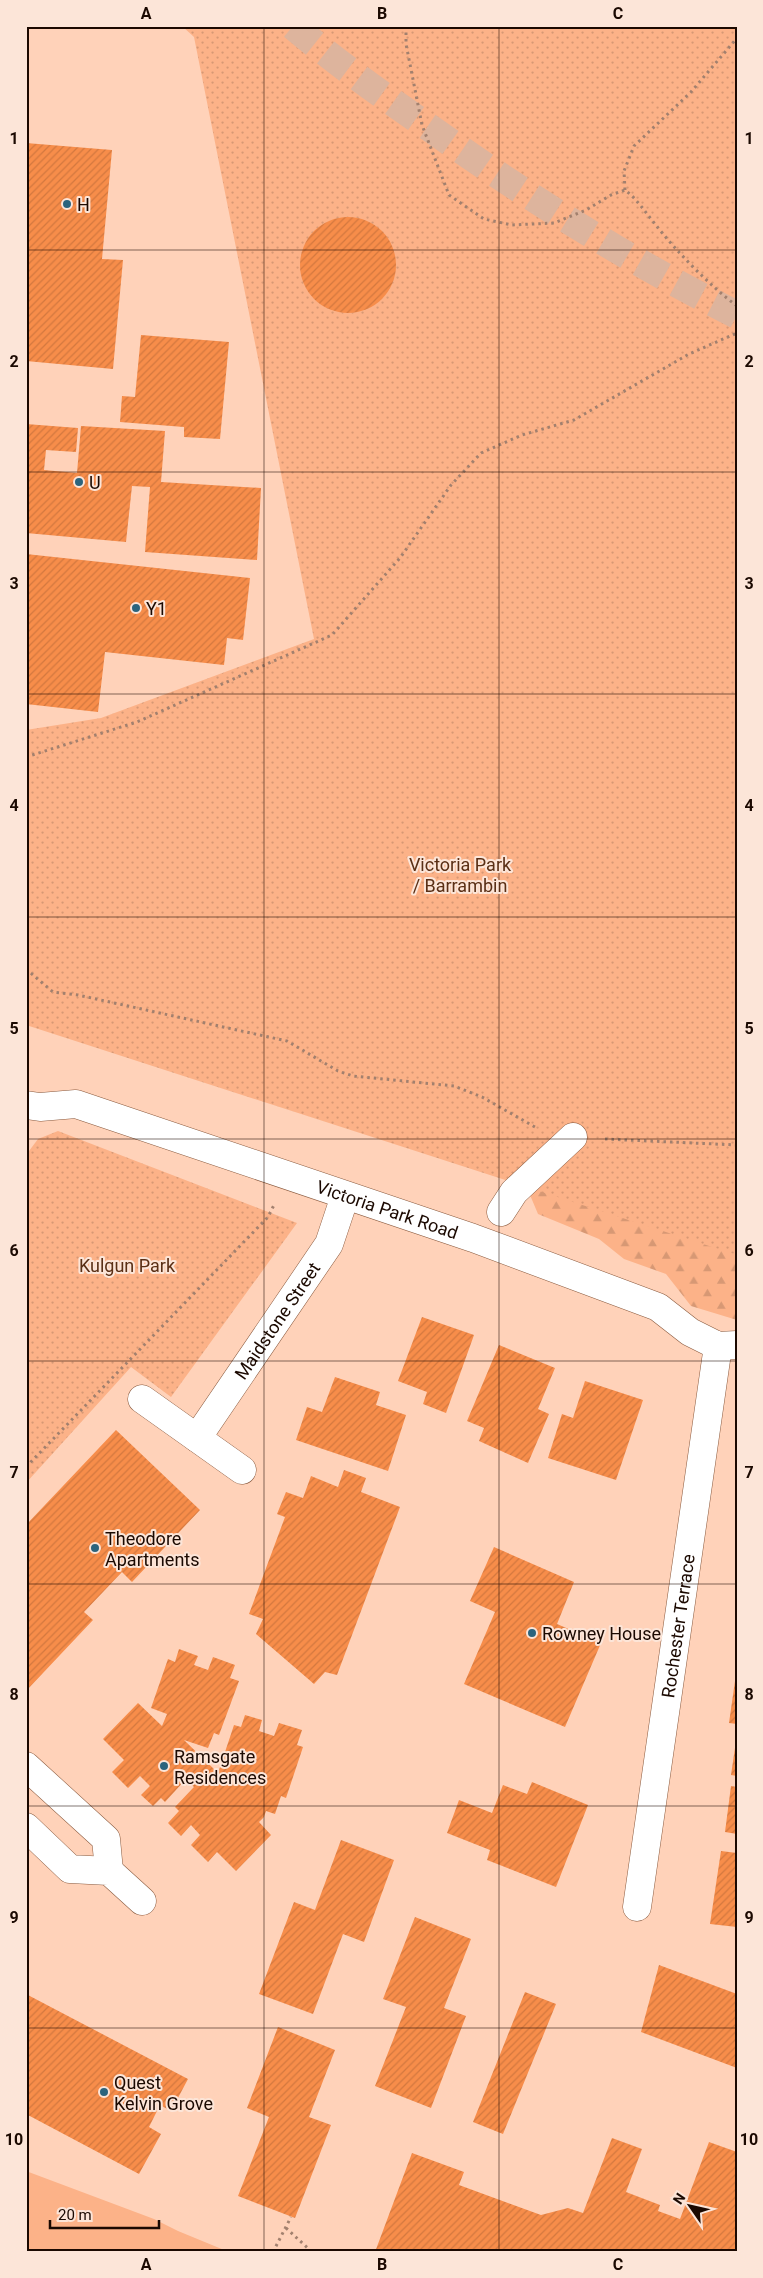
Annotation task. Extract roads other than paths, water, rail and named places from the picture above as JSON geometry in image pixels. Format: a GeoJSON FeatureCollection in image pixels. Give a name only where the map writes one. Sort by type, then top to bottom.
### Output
{"type":"FeatureCollection","features":[{"type":"Feature","properties":{"kind":"street","name":"Victoria Park Road"},"geometry":{"type":"LineString","coordinates":[[26,1104],[40,1107],[76,1104],[474,1238],[658,1307],[690,1332],[728,1346]]}},
{"type":"Feature","properties":{"kind":"street"},"geometry":{"type":"LineString","coordinates":[[501,1212],[514,1192],[573,1137]]}},
{"type":"Feature","properties":{"kind":"street","name":"Maidstone Street"},"geometry":{"type":"LineString","coordinates":[[197,1438],[329,1244],[345,1196]]}},
{"type":"Feature","properties":{"kind":"street","name":"Rochester Terrace"},"geometry":{"type":"LineString","coordinates":[[637,1907],[728,1346]]}},
{"type":"Feature","properties":{"kind":"street"},"geometry":{"type":"LineString","coordinates":[[142,1399],[242,1470]]}},
{"type":"Feature","properties":{"kind":"street"},"geometry":{"type":"LineString","coordinates":[[26,1766],[106,1839],[109,1871]]}},
{"type":"Feature","properties":{"kind":"street"},"geometry":{"type":"LineString","coordinates":[[26,1827],[70,1869],[109,1871],[142,1902]]}},
{"type":"Feature","properties":{"kind":"tunnel"},"geometry":{"type":"LineString","coordinates":[[293,26],[378,91],[504,179],[618,250],[737,315]]}},
{"type":"Feature","properties":{"kind":"place","name":"H"},"geometry":{"type":"Point","coordinates":[67,204]}},
{"type":"Feature","properties":{"kind":"place","name":"U"},"geometry":{"type":"Point","coordinates":[79,482]}},
{"type":"Feature","properties":{"kind":"place","name":"Y1"},"geometry":{"type":"Point","coordinates":[136,608]}},
{"type":"Feature","properties":{"kind":"place","name":"Theodore Apartments"},"geometry":{"type":"Point","coordinates":[95,1548]}},
{"type":"Feature","properties":{"kind":"place","name":"Rowney House"},"geometry":{"type":"Point","coordinates":[532,1633]}},
{"type":"Feature","properties":{"kind":"place","name":"Ramsgate Residences"},"geometry":{"type":"Point","coordinates":[164,1766]}},
{"type":"Feature","properties":{"kind":"place","name":"Quest Kelvin Grove"},"geometry":{"type":"Point","coordinates":[104,2092]}},
{"type":"Feature","properties":{"kind":"park label","name":"Victoria Park / Barrambin"},"geometry":{"type":"Point","coordinates":[460,874]}},
{"type":"Feature","properties":{"kind":"park label","name":"Kulgun Park"},"geometry":{"type":"Point","coordinates":[127,1265]}}]}
